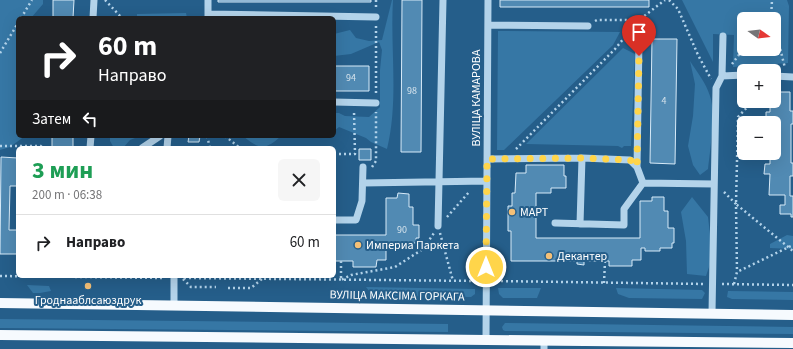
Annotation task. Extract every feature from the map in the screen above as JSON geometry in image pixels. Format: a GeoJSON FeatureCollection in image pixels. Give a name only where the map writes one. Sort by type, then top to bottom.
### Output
{"type":"FeatureCollection","features":[{"type":"Feature","properties":{"kind":"main road","name":"ВУЛІЦА МАКСІМА ГОРКАГА"},"geometry":{"type":"LineString","coordinates":[[0,303],[793,315]]}},
{"type":"Feature","properties":{"kind":"main road"},"geometry":{"type":"LineString","coordinates":[[0,335],[486,340],[544,345],[714,346],[793,343]]}},
{"type":"Feature","properties":{"kind":"street"},"geometry":{"type":"LineString","coordinates":[[93,16],[94,0]]}},
{"type":"Feature","properties":{"kind":"street"},"geometry":{"type":"LineString","coordinates":[[208,0],[208,16]]}},
{"type":"Feature","properties":{"kind":"street"},"geometry":{"type":"LineString","coordinates":[[438,226],[440,182],[442,0]]}},
{"type":"Feature","properties":{"kind":"street","name":"ВУЛІЦА КАМАРОВА"},"geometry":{"type":"LineString","coordinates":[[486,340],[488,0]]}},
{"type":"Feature","properties":{"kind":"street"},"geometry":{"type":"LineString","coordinates":[[336,17],[376,17]]}},
{"type":"Feature","properties":{"kind":"street"},"geometry":{"type":"LineString","coordinates":[[488,25],[588,26]]}},
{"type":"Feature","properties":{"kind":"street"},"geometry":{"type":"LineString","coordinates":[[712,313],[716,88],[722,76],[723,36]]}},
{"type":"Feature","properties":{"kind":"street"},"geometry":{"type":"LineString","coordinates":[[639,40],[637,166],[643,183]]}},
{"type":"Feature","properties":{"kind":"street"},"geometry":{"type":"LineString","coordinates":[[722,76],[737,75]]}},
{"type":"Feature","properties":{"kind":"street"},"geometry":{"type":"LineString","coordinates":[[336,102],[376,103]]}},
{"type":"Feature","properties":{"kind":"street"},"geometry":{"type":"LineString","coordinates":[[145,146],[157,138]]}},
{"type":"Feature","properties":{"kind":"street"},"geometry":{"type":"LineString","coordinates":[[487,159],[582,158],[630,160],[637,166]]}},
{"type":"Feature","properties":{"kind":"street"},"geometry":{"type":"LineString","coordinates":[[580,224],[582,158]]}},
{"type":"Feature","properties":{"kind":"street"},"geometry":{"type":"LineString","coordinates":[[336,220],[356,220],[362,201],[363,167]]}},
{"type":"Feature","properties":{"kind":"street"},"geometry":{"type":"LineString","coordinates":[[363,183],[487,181]]}},
{"type":"Feature","properties":{"kind":"street"},"geometry":{"type":"LineString","coordinates":[[643,183],[714,184]]}},
{"type":"Feature","properties":{"kind":"street"},"geometry":{"type":"LineString","coordinates":[[555,223],[624,225],[624,209],[643,183]]}},
{"type":"Feature","properties":{"kind":"street"},"geometry":{"type":"LineString","coordinates":[[174,278],[174,305]]}},
{"type":"Feature","properties":{"kind":"path"},"geometry":{"type":"LineString","coordinates":[[22,16],[32,0]]}},
{"type":"Feature","properties":{"kind":"path"},"geometry":{"type":"LineString","coordinates":[[105,0],[120,16]]}},
{"type":"Feature","properties":{"kind":"path"},"geometry":{"type":"LineString","coordinates":[[376,0],[376,147]]}},
{"type":"Feature","properties":{"kind":"path"},"geometry":{"type":"LineString","coordinates":[[506,159],[615,49],[639,20],[665,0]]}},
{"type":"Feature","properties":{"kind":"path"},"geometry":{"type":"LineString","coordinates":[[669,0],[678,9],[698,55],[716,88]]}},
{"type":"Feature","properties":{"kind":"path"},"geometry":{"type":"LineString","coordinates":[[771,12],[772,0]]}},
{"type":"Feature","properties":{"kind":"path"},"geometry":{"type":"LineString","coordinates":[[588,26],[597,20],[639,20]]}},
{"type":"Feature","properties":{"kind":"path"},"geometry":{"type":"LineString","coordinates":[[639,20],[639,40]]}},
{"type":"Feature","properties":{"kind":"path"},"geometry":{"type":"LineString","coordinates":[[0,53],[16,26]]}},
{"type":"Feature","properties":{"kind":"path"},"geometry":{"type":"LineString","coordinates":[[781,51],[790,77]]}},
{"type":"Feature","properties":{"kind":"path"},"geometry":{"type":"LineString","coordinates":[[336,154],[354,154],[354,102]]}},
{"type":"Feature","properties":{"kind":"path"},"geometry":{"type":"LineString","coordinates":[[734,284],[737,272],[736,204],[738,117],[746,108]]}},
{"type":"Feature","properties":{"kind":"path"},"geometry":{"type":"LineString","coordinates":[[228,138],[238,146]]}},
{"type":"Feature","properties":{"kind":"path"},"geometry":{"type":"LineString","coordinates":[[0,146],[41,146]]}},
{"type":"Feature","properties":{"kind":"path"},"geometry":{"type":"LineString","coordinates":[[341,280],[351,275],[395,267],[423,250],[438,226],[479,182]]}},
{"type":"Feature","properties":{"kind":"path"},"geometry":{"type":"LineString","coordinates":[[714,184],[793,251]]}},
{"type":"Feature","properties":{"kind":"path"},"geometry":{"type":"LineString","coordinates":[[438,226],[453,281]]}},
{"type":"Feature","properties":{"kind":"path"},"geometry":{"type":"LineString","coordinates":[[737,272],[793,246]]}},
{"type":"Feature","properties":{"kind":"path"},"geometry":{"type":"LineString","coordinates":[[341,261],[341,280]]}},
{"type":"Feature","properties":{"kind":"path"},"geometry":{"type":"LineString","coordinates":[[604,283],[605,261]]}},
{"type":"Feature","properties":{"kind":"path"},"geometry":{"type":"LineString","coordinates":[[0,276],[16,276]]}},
{"type":"Feature","properties":{"kind":"path"},"geometry":{"type":"LineString","coordinates":[[182,278],[191,287],[216,287]]}},
{"type":"Feature","properties":{"kind":"path"},"geometry":{"type":"LineString","coordinates":[[241,278],[793,285]]}},
{"type":"Feature","properties":{"kind":"path"},"geometry":{"type":"LineString","coordinates":[[228,288],[252,288],[263,279]]}},
{"type":"Feature","properties":{"kind":"shaded area"},"geometry":{"type":"Polygon","coordinates":[[[0,0],[43,0],[43,4],[33,16],[16,16],[16,138],[22,138],[10,147],[0,150],[0,0]]]}},
{"type":"Feature","properties":{"kind":"shaded area"},"geometry":{"type":"Polygon","coordinates":[[[393,0],[393,112],[387,149],[371,142],[366,138],[339,127],[336,129],[336,113],[345,116],[369,117],[380,107],[380,70],[382,50],[379,42],[351,54],[336,56],[336,34],[350,30],[356,38],[369,41],[382,40],[393,0]]]}},
{"type":"Feature","properties":{"kind":"shaded area"},"geometry":{"type":"Polygon","coordinates":[[[682,0],[787,0],[789,6],[788,63],[737,64],[737,67],[733,67],[734,35],[713,34],[713,62],[682,0]]]}},
{"type":"Feature","properties":{"kind":"shaded area"},"geometry":{"type":"Polygon","coordinates":[[[186,13],[187,16],[137,16],[137,14],[186,13]]]}},
{"type":"Feature","properties":{"kind":"shaded area"},"geometry":{"type":"Polygon","coordinates":[[[498,31],[620,32],[613,45],[504,150],[497,150],[498,31]]]}},
{"type":"Feature","properties":{"kind":"shaded area"},"geometry":{"type":"Polygon","coordinates":[[[623,48],[635,54],[631,146],[624,146],[622,148],[618,146],[526,144],[623,48]]]}},
{"type":"Feature","properties":{"kind":"shaded area"},"geometry":{"type":"Polygon","coordinates":[[[690,61],[706,87],[712,103],[712,132],[708,169],[700,175],[693,165],[688,146],[693,116],[695,84],[690,61]]]}},
{"type":"Feature","properties":{"kind":"shaded area"},"geometry":{"type":"Polygon","coordinates":[[[110,138],[135,138],[130,140],[125,146],[113,146],[110,138]]]}},
{"type":"Feature","properties":{"kind":"shaded area"},"geometry":{"type":"Polygon","coordinates":[[[246,138],[279,138],[266,146],[258,146],[246,138]]]}},
{"type":"Feature","properties":{"kind":"shaded area"},"geometry":{"type":"Polygon","coordinates":[[[692,197],[708,217],[711,243],[710,264],[706,276],[687,274],[686,241],[681,212],[692,197]]]}},
{"type":"Feature","properties":{"kind":"shaded area"},"geometry":{"type":"Polygon","coordinates":[[[787,235],[793,236],[793,249],[770,248],[770,244],[787,235]]]}},
{"type":"Feature","properties":{"kind":"shaded area"},"geometry":{"type":"Polygon","coordinates":[[[27,285],[49,286],[51,291],[33,293],[27,285]]]}},
{"type":"Feature","properties":{"kind":"shaded area"},"geometry":{"type":"Polygon","coordinates":[[[366,287],[475,289],[475,294],[471,297],[373,296],[366,287]]]}},
{"type":"Feature","properties":{"kind":"shaded area"},"geometry":{"type":"Polygon","coordinates":[[[498,288],[541,288],[537,298],[503,298],[499,294],[498,288]]]}},
{"type":"Feature","properties":{"kind":"shaded area"},"geometry":{"type":"Polygon","coordinates":[[[616,288],[702,290],[705,293],[702,299],[629,298],[618,294],[616,288]]]}},
{"type":"Feature","properties":{"kind":"shaded area"},"geometry":{"type":"Polygon","coordinates":[[[728,291],[793,292],[793,300],[732,299],[727,297],[728,291]]]}},
{"type":"Feature","properties":{"kind":"shaded area"},"geometry":{"type":"Polygon","coordinates":[[[0,319],[448,324],[448,332],[0,328],[0,319]]]}},
{"type":"Feature","properties":{"kind":"shaded area"},"geometry":{"type":"Polygon","coordinates":[[[505,323],[793,327],[793,334],[505,331],[502,327],[505,323]]]}},
{"type":"Feature","properties":{"kind":"building"},"geometry":{"type":"Polygon","coordinates":[[[53,0],[74,0],[73,16],[53,16],[53,0]]]}},
{"type":"Feature","properties":{"kind":"building"},"geometry":{"type":"Polygon","coordinates":[[[218,0],[371,0],[371,2],[218,2],[218,0]]]}},
{"type":"Feature","properties":{"kind":"building"},"geometry":{"type":"Polygon","coordinates":[[[402,0],[422,0],[421,152],[401,152],[402,0]]]}},
{"type":"Feature","properties":{"kind":"building"},"geometry":{"type":"Polygon","coordinates":[[[500,0],[649,0],[649,7],[500,7],[500,0]]]}},
{"type":"Feature","properties":{"kind":"building"},"geometry":{"type":"Polygon","coordinates":[[[652,39],[677,39],[675,164],[650,163],[652,39]]]}},
{"type":"Feature","properties":{"kind":"building"},"geometry":{"type":"Polygon","coordinates":[[[336,66],[369,66],[369,91],[336,91],[336,66]]]}},
{"type":"Feature","properties":{"kind":"building"},"geometry":{"type":"Polygon","coordinates":[[[781,92],[790,92],[790,111],[793,111],[793,124],[791,124],[791,163],[793,163],[793,176],[790,176],[790,196],[793,196],[793,217],[791,217],[791,214],[780,214],[780,205],[785,205],[785,195],[769,195],[770,174],[764,174],[765,164],[770,164],[770,160],[781,160],[781,116],[766,116],[766,112],[770,112],[770,108],[781,108],[781,92]]]}},
{"type":"Feature","properties":{"kind":"building"},"geometry":{"type":"Polygon","coordinates":[[[52,138],[73,138],[73,146],[52,146],[52,138]]]}},
{"type":"Feature","properties":{"kind":"building"},"geometry":{"type":"Polygon","coordinates":[[[189,138],[200,138],[199,142],[188,142],[189,138]]]}},
{"type":"Feature","properties":{"kind":"building"},"geometry":{"type":"Polygon","coordinates":[[[359,149],[371,149],[371,160],[359,160],[359,149]]]}},
{"type":"Feature","properties":{"kind":"building"},"geometry":{"type":"Polygon","coordinates":[[[1,157],[16,158],[16,186],[10,186],[9,230],[16,230],[16,254],[0,254],[1,157]]]}},
{"type":"Feature","properties":{"kind":"building"},"geometry":{"type":"Polygon","coordinates":[[[526,165],[564,165],[564,176],[566,176],[566,188],[551,188],[551,193],[536,193],[536,238],[640,238],[640,201],[652,201],[652,197],[664,197],[664,211],[668,211],[668,228],[674,228],[674,243],[672,243],[672,248],[660,248],[660,251],[645,251],[645,248],[641,248],[641,260],[632,260],[632,266],[609,266],[609,261],[584,261],[584,265],[577,264],[577,261],[511,261],[511,231],[508,231],[508,206],[512,206],[512,193],[515,193],[516,173],[526,173],[526,165]]]}},
{"type":"Feature","properties":{"kind":"building"},"geometry":{"type":"Polygon","coordinates":[[[398,193],[409,194],[409,207],[413,207],[413,225],[419,225],[419,238],[416,238],[416,243],[404,243],[404,246],[390,246],[390,243],[386,243],[386,260],[377,260],[376,267],[353,267],[353,261],[336,261],[336,235],[386,235],[386,198],[397,198],[398,193]]]}},
{"type":"Feature","properties":{"kind":"place","name":"МАРТ"},"geometry":{"type":"Point","coordinates":[512,212]}},
{"type":"Feature","properties":{"kind":"place","name":"Империа Паркета"},"geometry":{"type":"Point","coordinates":[358,245]}},
{"type":"Feature","properties":{"kind":"place","name":"Декантер"},"geometry":{"type":"Point","coordinates":[549,256]}},
{"type":"Feature","properties":{"kind":"place","name":"Гроднааблсаюздрук"},"geometry":{"type":"Point","coordinates":[88,286]}},
{"type":"Feature","properties":{"kind":"route"},"geometry":{"type":"LineString","coordinates":[[486,267],[487,159],[582,158],[630,160],[637,166],[639,56]]}}]}
